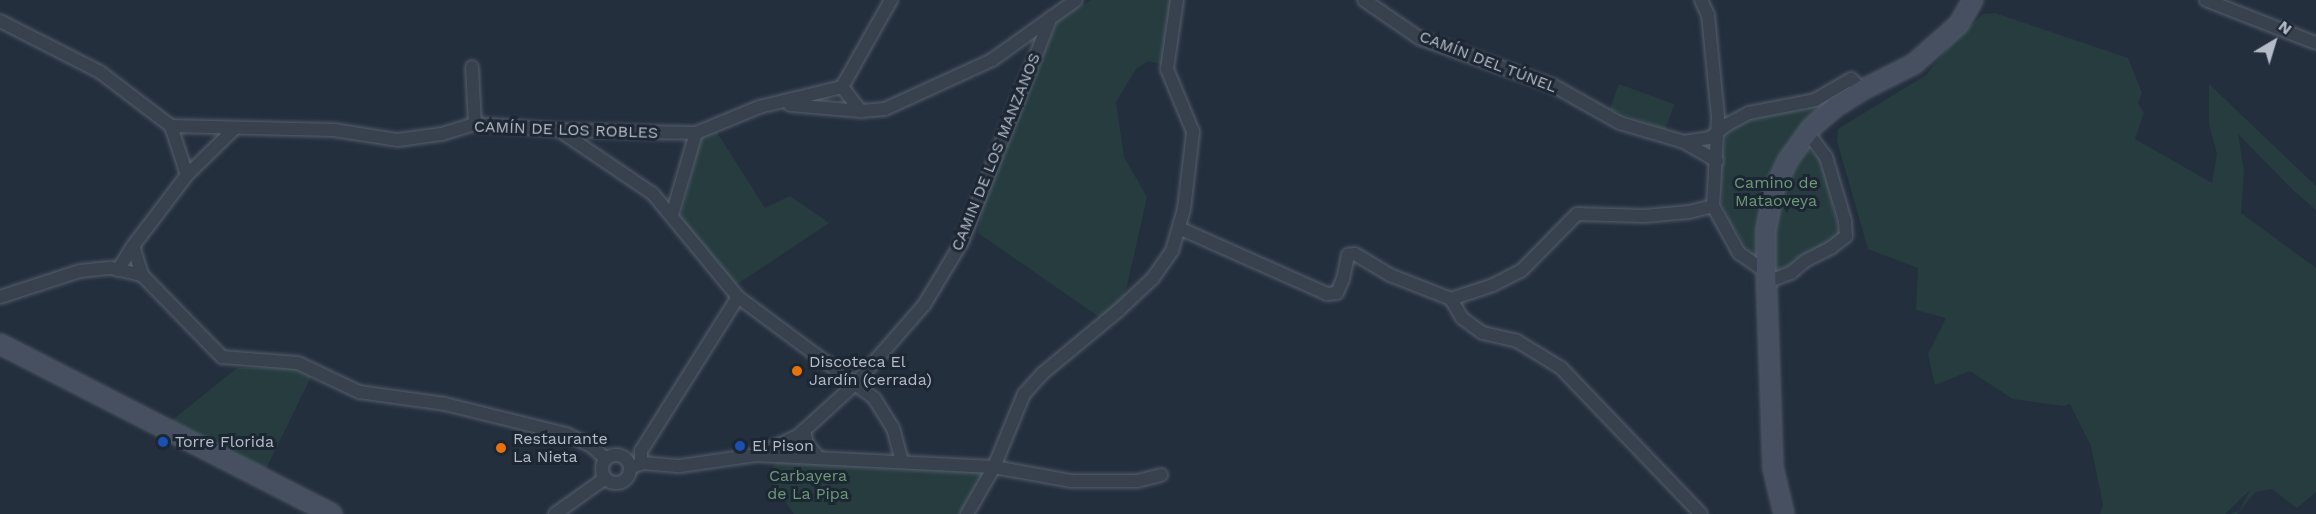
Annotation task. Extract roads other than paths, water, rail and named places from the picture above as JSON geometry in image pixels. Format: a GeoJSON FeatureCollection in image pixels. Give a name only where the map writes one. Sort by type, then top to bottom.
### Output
{"type":"FeatureCollection","features":[{"type":"Feature","properties":{"kind":"street"},"geometry":{"type":"LineString","coordinates":[[861,111],[842,87],[891,0]]}},
{"type":"Feature","properties":{"kind":"street"},"geometry":{"type":"LineString","coordinates":[[778,104],[861,111],[885,109],[992,60],[1076,0]]}},
{"type":"Feature","properties":{"kind":"street"},"geometry":{"type":"LineString","coordinates":[[967,514],[994,467],[1024,394],[1043,373],[1119,310],[1153,278],[1172,251],[1179,228],[1193,132],[1186,108],[1167,69],[1177,0]]}},
{"type":"Feature","properties":{"kind":"street","name":"CAMÍN DEL TÚNEL"},"geometry":{"type":"LineString","coordinates":[[1364,0],[1419,38],[1554,86],[1620,123],[1684,142]]}},
{"type":"Feature","properties":{"kind":"street"},"geometry":{"type":"LineString","coordinates":[[1701,0],[1708,15],[1718,133],[1713,206],[1739,253],[1767,277]]}},
{"type":"Feature","properties":{"kind":"street"},"geometry":{"type":"LineString","coordinates":[[1784,514],[1773,468],[1767,277],[1766,230],[1774,190],[1788,160],[1808,133],[1835,107],[1862,90],[1914,64],[1959,24],[1973,0]]}},
{"type":"Feature","properties":{"kind":"street"},"geometry":{"type":"LineString","coordinates":[[2206,0],[2316,43]]}},
{"type":"Feature","properties":{"kind":"street","name":"CAMIN DE LOS MANZANOS"},"geometry":{"type":"LineString","coordinates":[[756,454],[798,436],[855,384],[924,305],[962,242],[1051,17]]}},
{"type":"Feature","properties":{"kind":"street"},"geometry":{"type":"LineString","coordinates":[[0,21],[100,72],[171,126],[187,175]]}},
{"type":"Feature","properties":{"kind":"street"},"geometry":{"type":"LineString","coordinates":[[472,67],[475,124]]}},
{"type":"Feature","properties":{"kind":"street"},"geometry":{"type":"LineString","coordinates":[[1684,142],[1710,138],[1728,124],[1749,113],[1815,100],[1851,78],[1862,90]]}},
{"type":"Feature","properties":{"kind":"street","name":"CAMÍN DE LOS ROBLES"},"geometry":{"type":"LineString","coordinates":[[171,126],[334,130],[398,140],[442,134],[475,124],[559,130],[696,133],[728,117],[759,107],[842,87]]}},
{"type":"Feature","properties":{"kind":"street"},"geometry":{"type":"LineString","coordinates":[[118,270],[133,246],[187,175],[235,128]]}},
{"type":"Feature","properties":{"kind":"street"},"geometry":{"type":"LineString","coordinates":[[559,130],[653,194],[738,297],[874,399],[892,428],[902,462]]}},
{"type":"Feature","properties":{"kind":"street"},"geometry":{"type":"LineString","coordinates":[[672,215],[696,133]]}},
{"type":"Feature","properties":{"kind":"street"},"geometry":{"type":"LineString","coordinates":[[1767,277],[1791,273],[1805,261],[1833,248],[1846,236],[1845,221],[1826,157],[1808,133]]}},
{"type":"Feature","properties":{"kind":"street"},"geometry":{"type":"LineString","coordinates":[[1684,142],[1717,161]]}},
{"type":"Feature","properties":{"kind":"street"},"geometry":{"type":"LineString","coordinates":[[1179,228],[1327,294],[1336,293],[1343,279],[1348,255],[1355,254],[1390,275],[1451,298],[1493,285],[1521,271],[1577,214],[1644,216],[1689,212],[1713,206]]}},
{"type":"Feature","properties":{"kind":"street"},"geometry":{"type":"LineString","coordinates":[[133,246],[142,274],[222,357],[236,360],[298,363],[359,392],[445,404],[566,434],[590,445],[606,459]]}},
{"type":"Feature","properties":{"kind":"street"},"geometry":{"type":"LineString","coordinates":[[0,297],[80,271],[118,270],[142,274]]}},
{"type":"Feature","properties":{"kind":"street"},"geometry":{"type":"LineString","coordinates":[[738,297],[641,451],[635,466],[628,477],[621,483],[612,483],[604,479],[602,472],[606,459],[613,455],[621,456],[635,466],[680,466],[756,454],[994,467],[1071,481],[1137,481],[1161,475]]}},
{"type":"Feature","properties":{"kind":"street"},"geometry":{"type":"LineString","coordinates":[[1451,298],[1462,318],[1483,333],[1517,341],[1561,368],[1701,514]]}},
{"type":"Feature","properties":{"kind":"street"},"geometry":{"type":"LineString","coordinates":[[0,344],[332,514]]}},
{"type":"Feature","properties":{"kind":"street"},"geometry":{"type":"LineString","coordinates":[[804,430],[807,444],[819,458]]}},
{"type":"Feature","properties":{"kind":"street"},"geometry":{"type":"LineString","coordinates":[[555,514],[604,479]]}},
{"type":"Feature","properties":{"kind":"place","name":"Discoteca El Jardín (cerrada)"},"geometry":{"type":"Point","coordinates":[797,371]}},
{"type":"Feature","properties":{"kind":"place","name":"Torre Florida"},"geometry":{"type":"Point","coordinates":[163,442]}},
{"type":"Feature","properties":{"kind":"place","name":"El Pison"},"geometry":{"type":"Point","coordinates":[740,446]}},
{"type":"Feature","properties":{"kind":"place","name":"Restaurante La Nieta"},"geometry":{"type":"Point","coordinates":[501,448]}},
{"type":"Feature","properties":{"kind":"park label","name":"Camino de Mataoveya"},"geometry":{"type":"Point","coordinates":[1776,192]}},
{"type":"Feature","properties":{"kind":"park label","name":"Carbayera de La Pipa"},"geometry":{"type":"Point","coordinates":[808,485]}}]}
